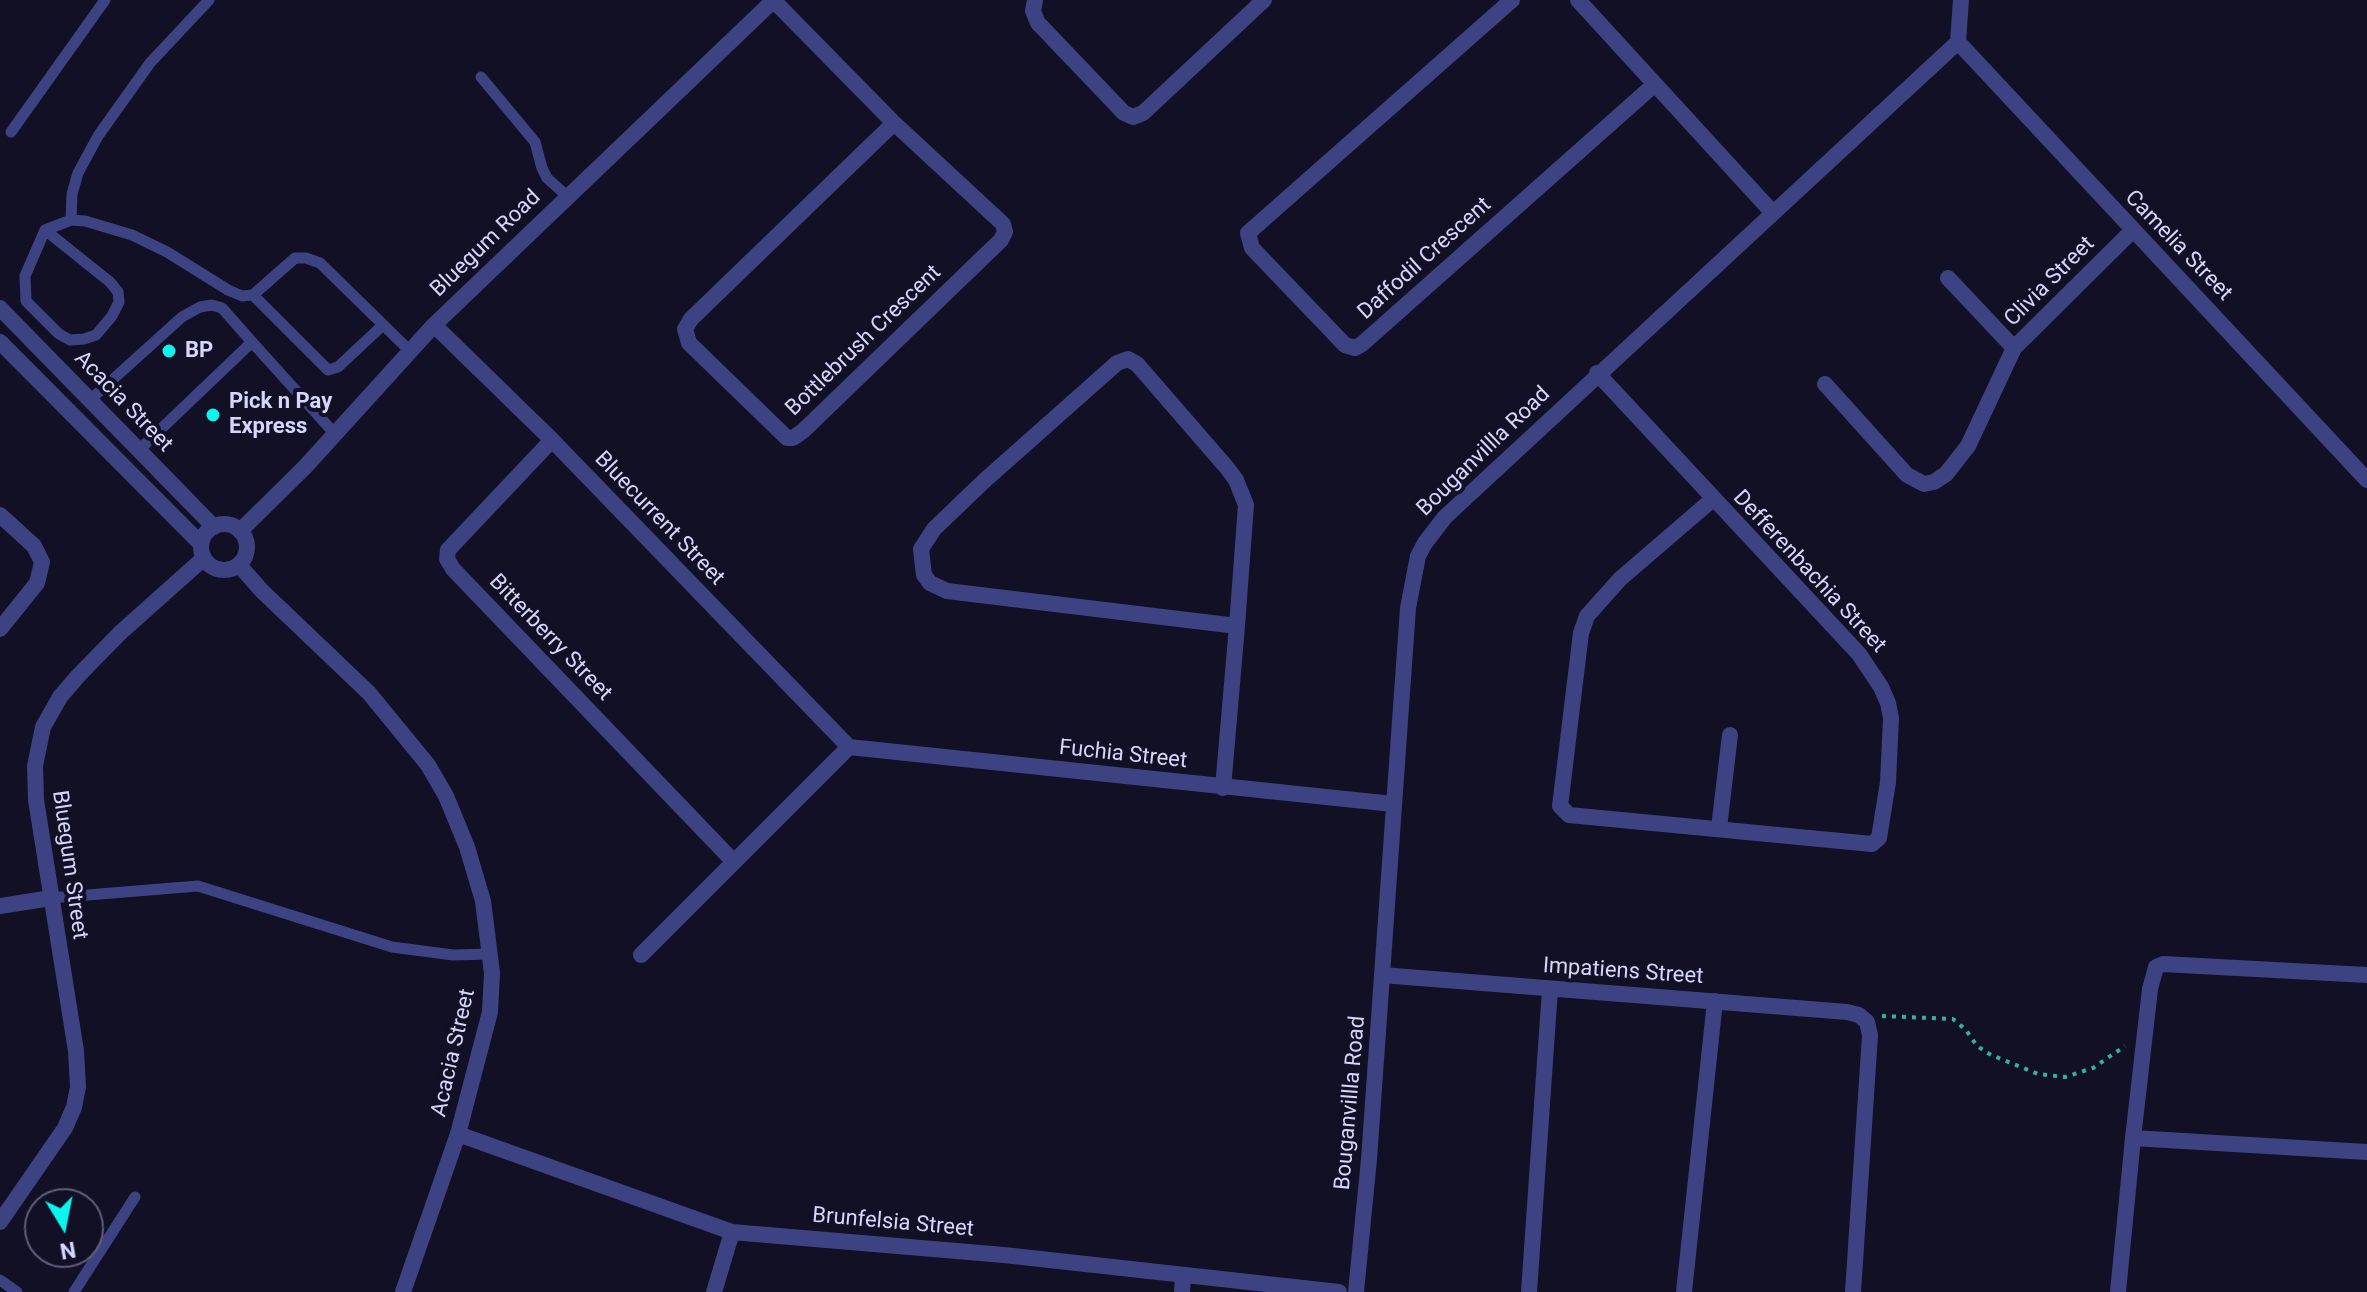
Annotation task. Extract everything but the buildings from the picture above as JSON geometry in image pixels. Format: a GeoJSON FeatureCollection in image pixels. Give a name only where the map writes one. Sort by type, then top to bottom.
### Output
{"type":"FeatureCollection","features":[{"type":"Feature","properties":{"kind":"street"},"geometry":{"type":"LineString","coordinates":[[773,0],[894,123]]}},
{"type":"Feature","properties":{"kind":"street","name":"Bluegum Road"},"geometry":{"type":"LineString","coordinates":[[240,531],[335,434],[434,325],[773,0]]}},
{"type":"Feature","properties":{"kind":"street"},"geometry":{"type":"LineString","coordinates":[[1035,0],[1033,11],[1038,23],[1124,113],[1133,117],[1143,113],[1264,0]]}},
{"type":"Feature","properties":{"kind":"street","name":"Daffodil Crescent"},"geometry":{"type":"LineString","coordinates":[[1512,0],[1248,233],[1252,248],[1345,345],[1355,348],[1362,344],[1655,84]]}},
{"type":"Feature","properties":{"kind":"street"},"geometry":{"type":"LineString","coordinates":[[1578,0],[1773,213]]}},
{"type":"Feature","properties":{"kind":"street"},"geometry":{"type":"LineString","coordinates":[[1958,42],[1961,0]]}},
{"type":"Feature","properties":{"kind":"street","name":"Bouganvillla Road"},"geometry":{"type":"LineString","coordinates":[[1356,1292],[1369,1159],[1408,608],[1418,556],[1445,517],[1958,42]]}},
{"type":"Feature","properties":{"kind":"street","name":"Camelia Street"},"geometry":{"type":"LineString","coordinates":[[1958,42],[2367,480]]}},
{"type":"Feature","properties":{"kind":"street","name":"Bottlebrush Crescent"},"geometry":{"type":"LineString","coordinates":[[894,123],[1003,224],[1005,232],[1001,240],[803,431],[790,438],[784,436],[689,343],[685,329],[691,319],[894,123]]}},
{"type":"Feature","properties":{"kind":"street","name":"Clivia Street"},"geometry":{"type":"LineString","coordinates":[[1825,384],[1907,475],[1924,484],[1934,482],[1946,474],[1968,446],[2014,348],[2132,231]]}},
{"type":"Feature","properties":{"kind":"street"},"geometry":{"type":"LineString","coordinates":[[1948,278],[2014,348]]}},
{"type":"Feature","properties":{"kind":"street","name":"Acacia Street"},"geometry":{"type":"LineString","coordinates":[[0,308],[214,527]]}},
{"type":"Feature","properties":{"kind":"street","name":"Bluecurrent Street"},"geometry":{"type":"LineString","coordinates":[[434,325],[552,440],[849,747]]}},
{"type":"Feature","properties":{"kind":"street","name":"Acacia Street"},"geometry":{"type":"LineString","coordinates":[[0,342],[203,551]]}},
{"type":"Feature","properties":{"kind":"street"},"geometry":{"type":"LineString","coordinates":[[1223,788],[1237,626],[1246,516],[1242,492],[1228,469],[1137,364],[1127,359],[1117,363],[934,529],[921,549],[924,575],[930,583],[947,591],[1237,626]]}},
{"type":"Feature","properties":{"kind":"street","name":"Defferenbachia Street"},"geometry":{"type":"LineString","coordinates":[[1597,373],[1859,654],[1888,703],[1891,730],[1888,782],[1877,840],[1868,845],[1719,828]]}},
{"type":"Feature","properties":{"kind":"street","name":"Bitterberry Street"},"geometry":{"type":"LineString","coordinates":[[552,440],[448,550],[447,559],[453,569],[734,862]]}},
{"type":"Feature","properties":{"kind":"street"},"geometry":{"type":"LineString","coordinates":[[1713,499],[1620,579],[1593,607],[1584,623],[1560,798],[1562,810],[1569,815],[1719,828],[1730,735]]}},
{"type":"Feature","properties":{"kind":"street"},"geometry":{"type":"LineString","coordinates":[[0,515],[34,546],[42,562],[37,583],[0,629]]}},
{"type":"Feature","properties":{"kind":"street"},"geometry":{"type":"LineString","coordinates":[[227,524],[240,531],[247,543],[239,565],[221,570],[214,568],[203,551],[204,537],[214,527],[227,524]]}},
{"type":"Feature","properties":{"kind":"street","name":"Bluegum Street"},"geometry":{"type":"LineString","coordinates":[[0,1222],[65,1128],[77,1096],[78,1063],[35,783],[39,744],[50,712],[78,676],[203,551]]}},
{"type":"Feature","properties":{"kind":"street","name":"Acacia Street"},"geometry":{"type":"LineString","coordinates":[[239,565],[369,693],[428,765],[446,796],[467,847],[483,901],[491,954],[490,1012],[458,1134],[403,1292]]}},
{"type":"Feature","properties":{"kind":"street"},"geometry":{"type":"LineString","coordinates":[[641,955],[849,747]]}},
{"type":"Feature","properties":{"kind":"street","name":"Fuchia Street"},"geometry":{"type":"LineString","coordinates":[[849,747],[1393,804]]}},
{"type":"Feature","properties":{"kind":"street"},"geometry":{"type":"LineString","coordinates":[[0,906],[51,898]]}},
{"type":"Feature","properties":{"kind":"street"},"geometry":{"type":"LineString","coordinates":[[2118,1292],[2153,971],[2159,965],[2166,964],[2367,975]]}},
{"type":"Feature","properties":{"kind":"street","name":"Impatiens Street"},"geometry":{"type":"LineString","coordinates":[[1382,975],[1859,1015]]}},
{"type":"Feature","properties":{"kind":"street"},"geometry":{"type":"LineString","coordinates":[[1529,1292],[1550,989]]}},
{"type":"Feature","properties":{"kind":"street"},"geometry":{"type":"LineString","coordinates":[[1684,1292],[1715,1001]]}},
{"type":"Feature","properties":{"kind":"street"},"geometry":{"type":"LineString","coordinates":[[1853,1292],[1870,1035],[1867,1022],[1859,1015]]}},
{"type":"Feature","properties":{"kind":"street","name":"Brunfelsia Street"},"geometry":{"type":"LineString","coordinates":[[458,1134],[732,1232],[966,1251],[1182,1284],[1339,1292]]}},
{"type":"Feature","properties":{"kind":"street"},"geometry":{"type":"LineString","coordinates":[[2133,1138],[2367,1152]]}},
{"type":"Feature","properties":{"kind":"street"},"geometry":{"type":"LineString","coordinates":[[714,1292],[732,1232]]}},
{"type":"Feature","properties":{"kind":"lane"},"geometry":{"type":"LineString","coordinates":[[11,132],[105,0]]}},
{"type":"Feature","properties":{"kind":"lane"},"geometry":{"type":"LineString","coordinates":[[71,220],[72,194],[78,173],[98,136],[150,63],[209,0]]}},
{"type":"Feature","properties":{"kind":"lane"},"geometry":{"type":"LineString","coordinates":[[481,77],[535,142],[547,178],[568,197]]}},
{"type":"Feature","properties":{"kind":"lane"},"geometry":{"type":"LineString","coordinates":[[45,230],[110,282],[118,292],[119,302],[112,316],[96,335],[70,340],[59,334],[26,301],[25,276],[45,230],[71,220],[99,223],[132,235],[242,296],[253,295],[295,258],[320,263],[410,351]]}},
{"type":"Feature","properties":{"kind":"lane"},"geometry":{"type":"LineString","coordinates":[[253,295],[328,370],[338,367],[383,325]]}},
{"type":"Feature","properties":{"kind":"lane"},"geometry":{"type":"LineString","coordinates":[[90,400],[182,317],[200,307],[212,305],[222,308],[335,434]]}},
{"type":"Feature","properties":{"kind":"lane"},"geometry":{"type":"LineString","coordinates":[[139,450],[252,342]]}},
{"type":"Feature","properties":{"kind":"lane"},"geometry":{"type":"LineString","coordinates":[[51,898],[198,886],[392,947],[453,955],[491,954]]}},
{"type":"Feature","properties":{"kind":"lane"},"geometry":{"type":"LineString","coordinates":[[74,1292],[135,1197]]}},
{"type":"Feature","properties":{"kind":"lane"},"geometry":{"type":"LineString","coordinates":[[0,1280],[17,1292]]}},
{"type":"Feature","properties":{"kind":"path"},"geometry":{"type":"LineString","coordinates":[[1859,1015],[1953,1019],[1966,1030],[1977,1046],[1991,1055],[2038,1074],[2065,1077],[2093,1068],[2120,1052],[2133,1036],[2146,1028]]}},
{"type":"Feature","properties":{"kind":"place","name":"BP"},"geometry":{"type":"Point","coordinates":[169,351]}},
{"type":"Feature","properties":{"kind":"place","name":"Pick n Pay Express"},"geometry":{"type":"Point","coordinates":[213,415]}}]}
